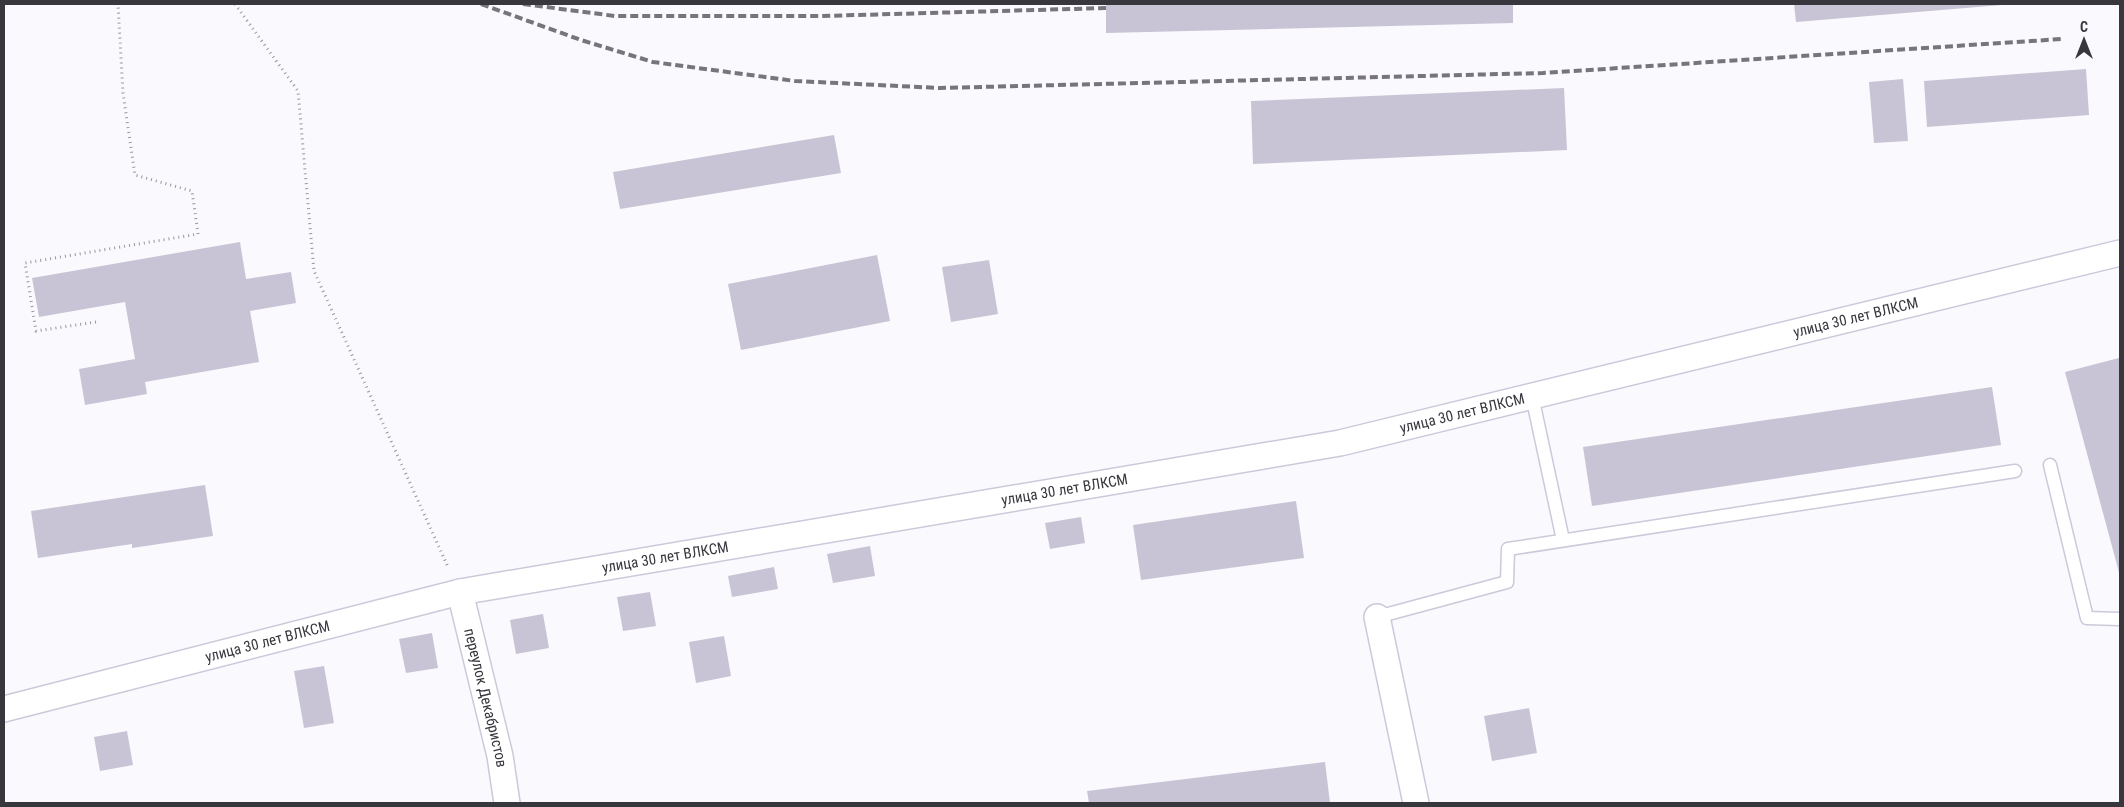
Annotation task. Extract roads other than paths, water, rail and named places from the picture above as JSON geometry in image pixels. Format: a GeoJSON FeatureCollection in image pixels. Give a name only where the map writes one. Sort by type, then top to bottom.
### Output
{"type":"FeatureCollection","features":[{"type":"Feature","properties":{"kind":"street","name":"улица 30 лет ВЛКСМ"},"geometry":{"type":"LineString","coordinates":[[4,709],[460,592],[1340,442],[2120,252]]}},
{"type":"Feature","properties":{"kind":"street","name":"переулок Декабристов"},"geometry":{"type":"LineString","coordinates":[[460,592],[500,756],[507,803]]}},
{"type":"Feature","properties":{"kind":"street"},"geometry":{"type":"LineString","coordinates":[[1377,617],[1416,803]]}},
{"type":"Feature","properties":{"kind":"lane"},"geometry":{"type":"LineString","coordinates":[[1532,396],[1563,540]]}},
{"type":"Feature","properties":{"kind":"lane"},"geometry":{"type":"LineString","coordinates":[[2050,465],[2087,618],[2120,618]]}},
{"type":"Feature","properties":{"kind":"lane"},"geometry":{"type":"LineString","coordinates":[[1377,617],[1507,582],[1508,549],[2014,471]]}},
{"type":"Feature","properties":{"kind":"railway"},"geometry":{"type":"LineString","coordinates":[[481,4],[581,40],[653,62],[795,81],[940,88],[1543,73],[2062,39]]}},
{"type":"Feature","properties":{"kind":"railway"},"geometry":{"type":"LineString","coordinates":[[523,4],[615,16],[822,16],[1106,8]]}}]}
